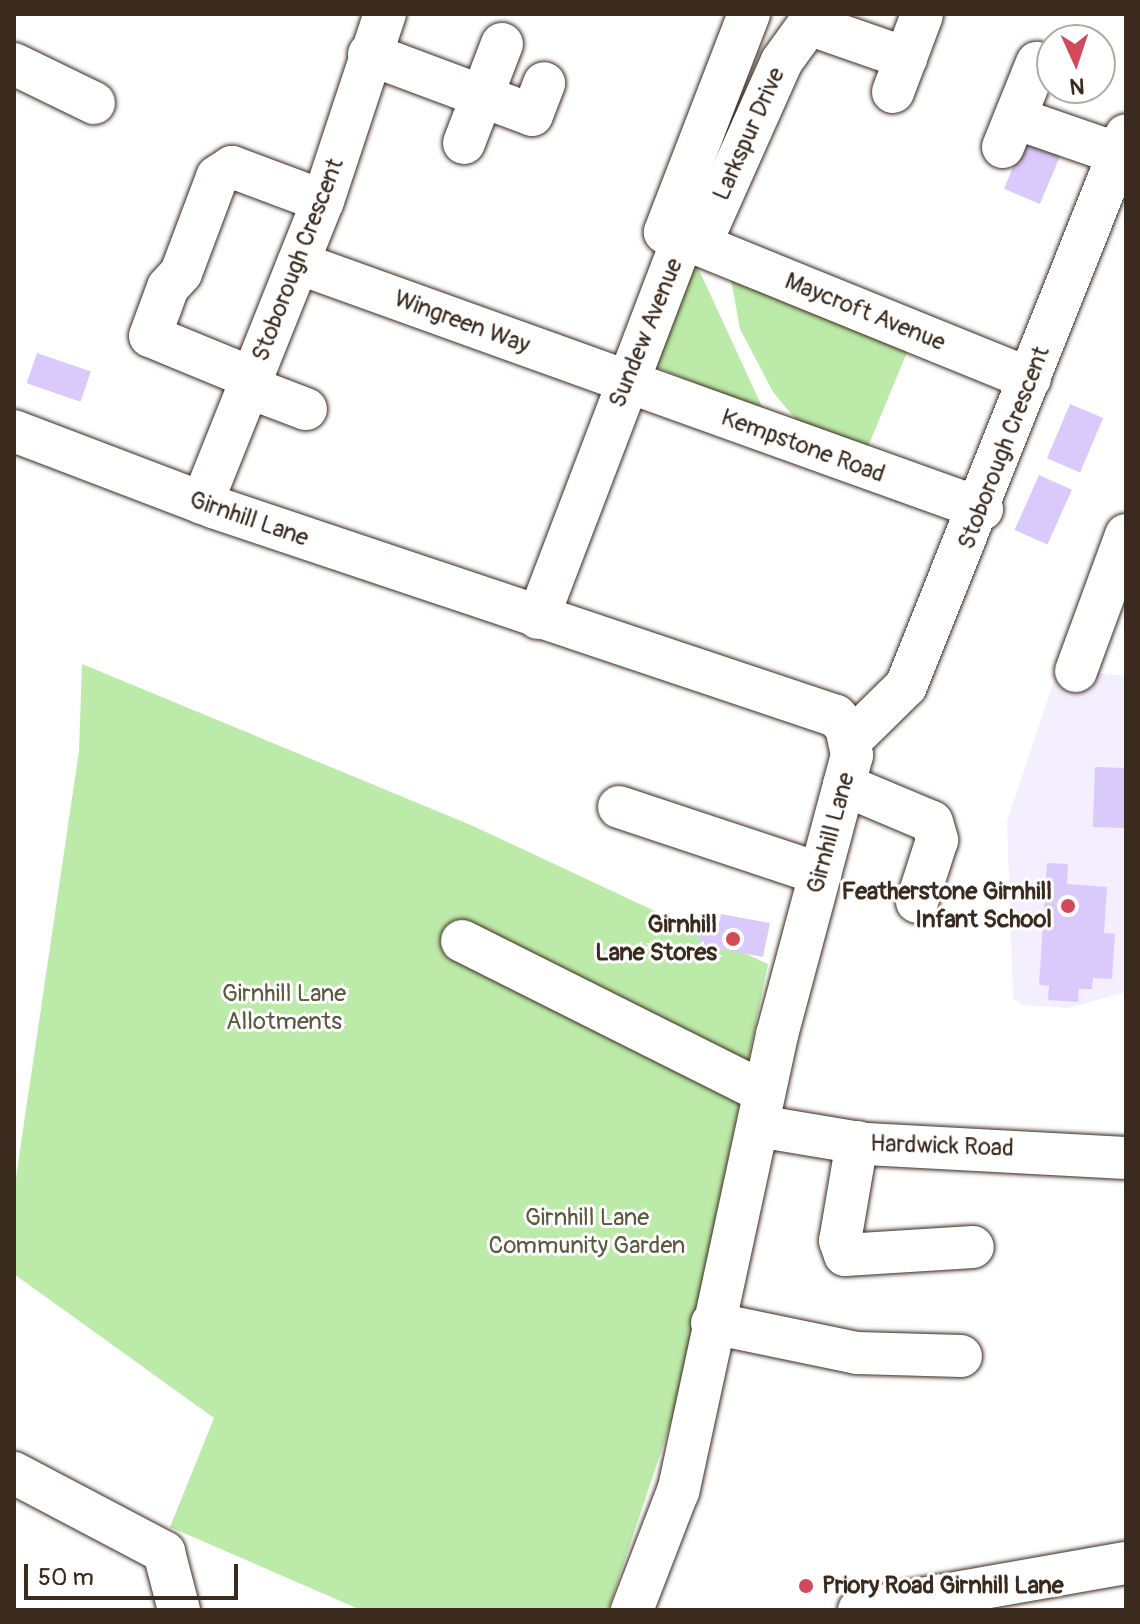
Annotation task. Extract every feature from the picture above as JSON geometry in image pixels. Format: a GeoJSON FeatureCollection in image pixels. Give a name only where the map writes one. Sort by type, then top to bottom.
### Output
{"type":"FeatureCollection","features":[{"type":"Feature","properties":{"kind":"street","name":"Stoborough Crescent"},"geometry":{"type":"LineString","coordinates":[[202,503],[323,201],[368,78],[369,54],[385,14]]}},
{"type":"Feature","properties":{"kind":"street","name":"Sundew Avenue"},"geometry":{"type":"LineString","coordinates":[[538,618],[626,381],[692,242],[665,232],[749,14]]}},
{"type":"Feature","properties":{"kind":"street"},"geometry":{"type":"LineString","coordinates":[[813,20],[900,75],[922,15]]}},
{"type":"Feature","properties":{"kind":"street","name":"Larkspur Drive"},"geometry":{"type":"LineString","coordinates":[[692,242],[782,61],[813,20]]}},
{"type":"Feature","properties":{"kind":"street"},"geometry":{"type":"LineString","coordinates":[[464,143],[502,44]]}},
{"type":"Feature","properties":{"kind":"street"},"geometry":{"type":"LineString","coordinates":[[369,54],[532,115],[544,83]]}},
{"type":"Feature","properties":{"kind":"street"},"geometry":{"type":"LineString","coordinates":[[14,64],[94,103]]}},
{"type":"Feature","properties":{"kind":"street"},"geometry":{"type":"LineString","coordinates":[[1036,66],[1009,133],[1123,144]]}},
{"type":"Feature","properties":{"kind":"street","name":"Stoborough Crescent"},"geometry":{"type":"LineString","coordinates":[[850,741],[906,686],[982,509],[1123,144]]}},
{"type":"Feature","properties":{"kind":"street"},"geometry":{"type":"LineString","coordinates":[[306,409],[150,336],[168,287],[181,273],[217,177],[232,167],[323,201]]}},
{"type":"Feature","properties":{"kind":"street","name":"Maycroft Avenue"},"geometry":{"type":"LineString","coordinates":[[692,242],[1030,379]]}},
{"type":"Feature","properties":{"kind":"street","name":"Wingreen Way"},"geometry":{"type":"LineString","coordinates":[[298,263],[626,381]]}},
{"type":"Feature","properties":{"kind":"street","name":"Kempstone Road"},"geometry":{"type":"LineString","coordinates":[[626,381],[982,509]]}},
{"type":"Feature","properties":{"kind":"street","name":"Girnhill Lane"},"geometry":{"type":"LineString","coordinates":[[14,431],[202,503],[836,716],[850,741],[844,785],[761,1109],[712,1323],[678,1491],[632,1610]]}},
{"type":"Feature","properties":{"kind":"street"},"geometry":{"type":"LineString","coordinates":[[1076,671],[1126,535]]}},
{"type":"Feature","properties":{"kind":"street"},"geometry":{"type":"LineString","coordinates":[[844,785],[932,822],[937,840],[917,902]]}},
{"type":"Feature","properties":{"kind":"street"},"geometry":{"type":"LineString","coordinates":[[619,807],[820,874]]}},
{"type":"Feature","properties":{"kind":"street","name":"Hardwick Road"},"geometry":{"type":"LineString","coordinates":[[462,941],[761,1109],[857,1142],[1126,1158]]}},
{"type":"Feature","properties":{"kind":"street"},"geometry":{"type":"LineString","coordinates":[[857,1142],[840,1241],[845,1255],[973,1247]]}},
{"type":"Feature","properties":{"kind":"street"},"geometry":{"type":"LineString","coordinates":[[712,1323],[857,1353],[961,1356]]}},
{"type":"Feature","properties":{"kind":"street"},"geometry":{"type":"LineString","coordinates":[[14,1473],[164,1552],[179,1610]]}},
{"type":"Feature","properties":{"kind":"street"},"geometry":{"type":"LineString","coordinates":[[870,1609],[1126,1563]]}},
{"type":"Feature","properties":{"kind":"shaded area","name":"Featherstone Girnhill Infant School"},"geometry":{"type":"Polygon","coordinates":[[[1058,669],[1126,676],[1126,992],[1068,1008],[1022,1005],[1013,998],[1007,821],[1058,669]]]}},
{"type":"Feature","properties":{"kind":"green space"},"geometry":{"type":"Polygon","coordinates":[[[694,259],[764,411],[651,365],[694,259]]]}},
{"type":"Feature","properties":{"kind":"green space"},"geometry":{"type":"Polygon","coordinates":[[[731,279],[915,333],[867,449],[798,422],[773,392],[740,329],[731,279]]]}},
{"type":"Feature","properties":{"kind":"green space","name":"Girnhill Lane Allotments"},"geometry":{"type":"Polygon","coordinates":[[[82,664],[473,826],[768,964],[679,1398],[608,1610],[361,1610],[170,1527],[214,1418],[14,1274],[14,1191],[79,751],[82,664]]]}},
{"type":"Feature","properties":{"kind":"building"},"geometry":{"type":"Polygon","coordinates":[[[1025,139],[1061,154],[1040,204],[1004,189],[1025,139]]]}},
{"type":"Feature","properties":{"kind":"building"},"geometry":{"type":"Polygon","coordinates":[[[37,353],[91,372],[80,402],[27,383],[37,353]]]}},
{"type":"Feature","properties":{"kind":"building"},"geometry":{"type":"Polygon","coordinates":[[[1070,404],[1103,418],[1080,472],[1047,458],[1070,404]]]}},
{"type":"Feature","properties":{"kind":"building"},"geometry":{"type":"Polygon","coordinates":[[[1039,475],[1072,490],[1047,544],[1015,530],[1039,475]]]}},
{"type":"Feature","properties":{"kind":"building"},"geometry":{"type":"Polygon","coordinates":[[[1095,767],[1126,768],[1124,828],[1093,827],[1095,767]]]}},
{"type":"Feature","properties":{"kind":"building"},"geometry":{"type":"Polygon","coordinates":[[[1047,863],[1068,864],[1067,884],[1107,887],[1104,933],[1115,934],[1112,979],[1093,978],[1092,989],[1079,989],[1078,1002],[1048,1000],[1049,986],[1039,985],[1047,863]]]}},
{"type":"Feature","properties":{"kind":"building","name":"Girnhill Lane Stores"},"geometry":{"type":"Polygon","coordinates":[[[721,914],[770,923],[763,957],[699,945],[701,930],[717,933],[721,914]]]}},
{"type":"Feature","properties":{"kind":"place","name":"Featherstone Girnhill Infant School"},"geometry":{"type":"Point","coordinates":[1068,906]}},
{"type":"Feature","properties":{"kind":"place","name":"Girnhill Lane Stores"},"geometry":{"type":"Point","coordinates":[733,939]}},
{"type":"Feature","properties":{"kind":"place","name":"Priory Road Girnhill Lane"},"geometry":{"type":"Point","coordinates":[806,1586]}},
{"type":"Feature","properties":{"kind":"park label","name":"Girnhill Lane Community Garden"},"geometry":{"type":"Point","coordinates":[587,1232]}}]}
